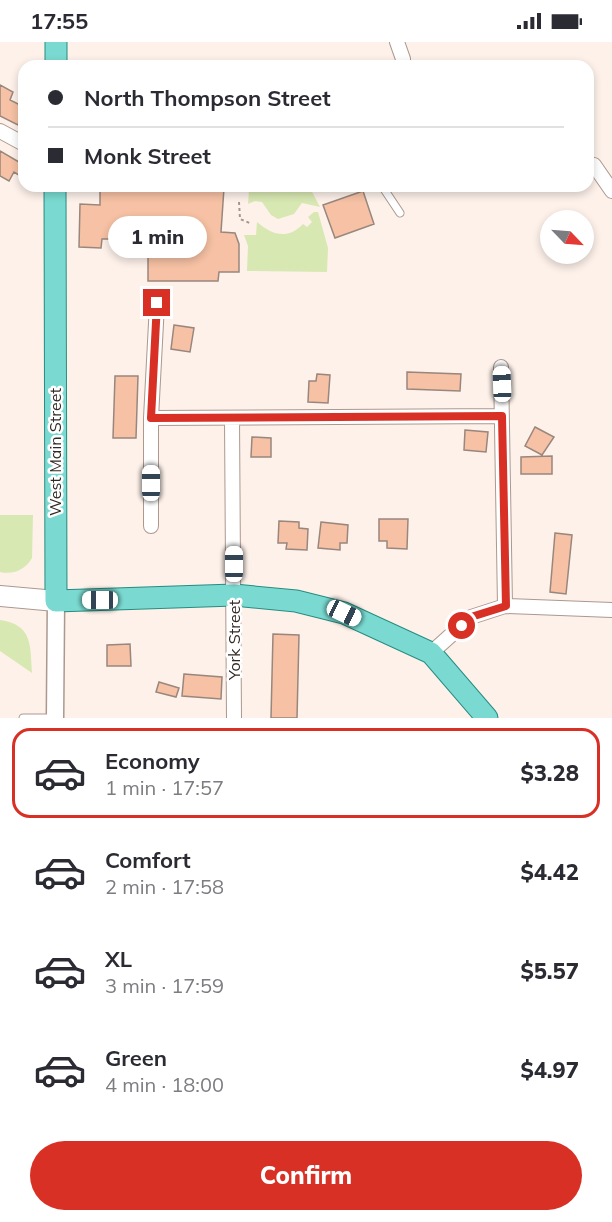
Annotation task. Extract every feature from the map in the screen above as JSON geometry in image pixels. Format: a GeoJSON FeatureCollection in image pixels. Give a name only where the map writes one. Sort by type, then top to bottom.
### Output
{"type":"FeatureCollection","features":[{"type":"Feature","properties":{"kind":"main road"},"geometry":{"type":"LineString","coordinates":[[56,42],[56,60]]}},
{"type":"Feature","properties":{"kind":"main road","name":"West Main Street"},"geometry":{"type":"LineString","coordinates":[[55,192],[56,601]]}},
{"type":"Feature","properties":{"kind":"main road"},"geometry":{"type":"LineString","coordinates":[[0,596],[56,601],[234,595],[296,601],[344,613],[431,653],[487,718]]}},
{"type":"Feature","properties":{"kind":"street"},"geometry":{"type":"LineString","coordinates":[[397,42],[403,60]]}},
{"type":"Feature","properties":{"kind":"street"},"geometry":{"type":"LineString","coordinates":[[0,131],[18,141]]}},
{"type":"Feature","properties":{"kind":"street"},"geometry":{"type":"LineString","coordinates":[[594,165],[612,191]]}},
{"type":"Feature","properties":{"kind":"street"},"geometry":{"type":"LineString","coordinates":[[151,526],[151,418],[157,303]]}},
{"type":"Feature","properties":{"kind":"street"},"geometry":{"type":"LineString","coordinates":[[501,367],[506,606]]}},
{"type":"Feature","properties":{"kind":"street"},"geometry":{"type":"LineString","coordinates":[[151,418],[502,416]]}},
{"type":"Feature","properties":{"kind":"street","name":"York Street"},"geometry":{"type":"LineString","coordinates":[[232,418],[234,718]]}},
{"type":"Feature","properties":{"kind":"street","name":"West Main Street"},"geometry":{"type":"LineString","coordinates":[[55,718],[56,601]]}},
{"type":"Feature","properties":{"kind":"street"},"geometry":{"type":"LineString","coordinates":[[431,653],[471,617],[506,606],[612,610]]}},
{"type":"Feature","properties":{"kind":"lane"},"geometry":{"type":"LineString","coordinates":[[386,192],[400,213]]}},
{"type":"Feature","properties":{"kind":"lane"},"geometry":{"type":"LineString","coordinates":[[23,718],[55,718]]}},
{"type":"Feature","properties":{"kind":"path"},"geometry":{"type":"LineString","coordinates":[[239,202],[240,219],[252,224]]}},
{"type":"Feature","properties":{"kind":"green space"},"geometry":{"type":"Polygon","coordinates":[[[249,192],[312,192],[320,207],[302,203],[294,214],[278,219],[271,215],[262,202],[255,201],[248,204],[249,192]]]}},
{"type":"Feature","properties":{"kind":"green space"},"geometry":{"type":"Polygon","coordinates":[[[318,212],[328,248],[327,272],[247,271],[248,246],[244,235],[256,235],[257,222],[274,233],[286,234],[303,224],[307,227],[312,222],[308,217],[318,212]]]}},
{"type":"Feature","properties":{"kind":"green space"},"geometry":{"type":"Polygon","coordinates":[[[0,515],[33,515],[32,558],[26,566],[14,572],[0,572],[0,515]]]}},
{"type":"Feature","properties":{"kind":"green space"},"geometry":{"type":"Polygon","coordinates":[[[0,620],[19,626],[28,638],[32,673],[0,651],[0,620]]]}},
{"type":"Feature","properties":{"kind":"building"},"geometry":{"type":"Polygon","coordinates":[[[0,85],[13,92],[10,100],[18,104],[18,125],[0,116],[0,85]]]}},
{"type":"Feature","properties":{"kind":"building"},"geometry":{"type":"Polygon","coordinates":[[[0,151],[18,162],[18,174],[14,172],[9,181],[0,176],[0,151]]]}},
{"type":"Feature","properties":{"kind":"building"},"geometry":{"type":"Polygon","coordinates":[[[100,192],[224,192],[221,232],[235,233],[239,244],[239,272],[219,272],[218,281],[148,281],[148,239],[102,239],[101,248],[79,247],[80,204],[100,205],[100,192]]]}},
{"type":"Feature","properties":{"kind":"building"},"geometry":{"type":"Polygon","coordinates":[[[363,192],[374,224],[335,238],[323,205],[363,192]]]}},
{"type":"Feature","properties":{"kind":"building"},"geometry":{"type":"Polygon","coordinates":[[[174,325],[194,328],[190,352],[171,349],[174,325]]]}},
{"type":"Feature","properties":{"kind":"building"},"geometry":{"type":"Polygon","coordinates":[[[407,372],[461,374],[460,391],[407,389],[407,372]]]}},
{"type":"Feature","properties":{"kind":"building"},"geometry":{"type":"Polygon","coordinates":[[[317,374],[330,375],[328,403],[308,402],[309,381],[316,381],[317,374]]]}},
{"type":"Feature","properties":{"kind":"building"},"geometry":{"type":"Polygon","coordinates":[[[115,376],[138,376],[136,438],[113,438],[115,376]]]}},
{"type":"Feature","properties":{"kind":"building"},"geometry":{"type":"Polygon","coordinates":[[[535,427],[554,437],[542,455],[525,446],[535,427]]]}},
{"type":"Feature","properties":{"kind":"building"},"geometry":{"type":"Polygon","coordinates":[[[465,430],[488,432],[486,452],[464,450],[465,430]]]}},
{"type":"Feature","properties":{"kind":"building"},"geometry":{"type":"Polygon","coordinates":[[[252,437],[271,438],[271,457],[251,457],[252,437]]]}},
{"type":"Feature","properties":{"kind":"building"},"geometry":{"type":"Polygon","coordinates":[[[552,456],[552,474],[521,474],[521,457],[552,456]]]}},
{"type":"Feature","properties":{"kind":"building"},"geometry":{"type":"Polygon","coordinates":[[[379,519],[408,519],[407,549],[387,548],[387,541],[379,541],[379,519]]]}},
{"type":"Feature","properties":{"kind":"building"},"geometry":{"type":"Polygon","coordinates":[[[279,521],[299,522],[299,528],[308,529],[307,550],[286,549],[287,543],[278,543],[279,521]]]}},
{"type":"Feature","properties":{"kind":"building"},"geometry":{"type":"Polygon","coordinates":[[[321,522],[348,525],[347,543],[340,543],[340,550],[318,548],[321,522]]]}},
{"type":"Feature","properties":{"kind":"building"},"geometry":{"type":"Polygon","coordinates":[[[555,533],[572,535],[566,594],[550,592],[555,533]]]}},
{"type":"Feature","properties":{"kind":"building"},"geometry":{"type":"Polygon","coordinates":[[[273,634],[299,635],[297,718],[271,718],[273,634]]]}},
{"type":"Feature","properties":{"kind":"building"},"geometry":{"type":"Polygon","coordinates":[[[130,644],[131,666],[107,666],[107,645],[130,644]]]}},
{"type":"Feature","properties":{"kind":"building"},"geometry":{"type":"Polygon","coordinates":[[[184,674],[222,677],[221,699],[182,696],[184,674]]]}},
{"type":"Feature","properties":{"kind":"building"},"geometry":{"type":"Polygon","coordinates":[[[159,682],[179,688],[176,697],[156,692],[159,682]]]}},
{"type":"Feature","properties":{"kind":"route"},"geometry":{"type":"LineString","coordinates":[[157,303],[151,418],[184,416],[250,418],[502,416],[506,606],[471,617],[462,626]]}}]}
